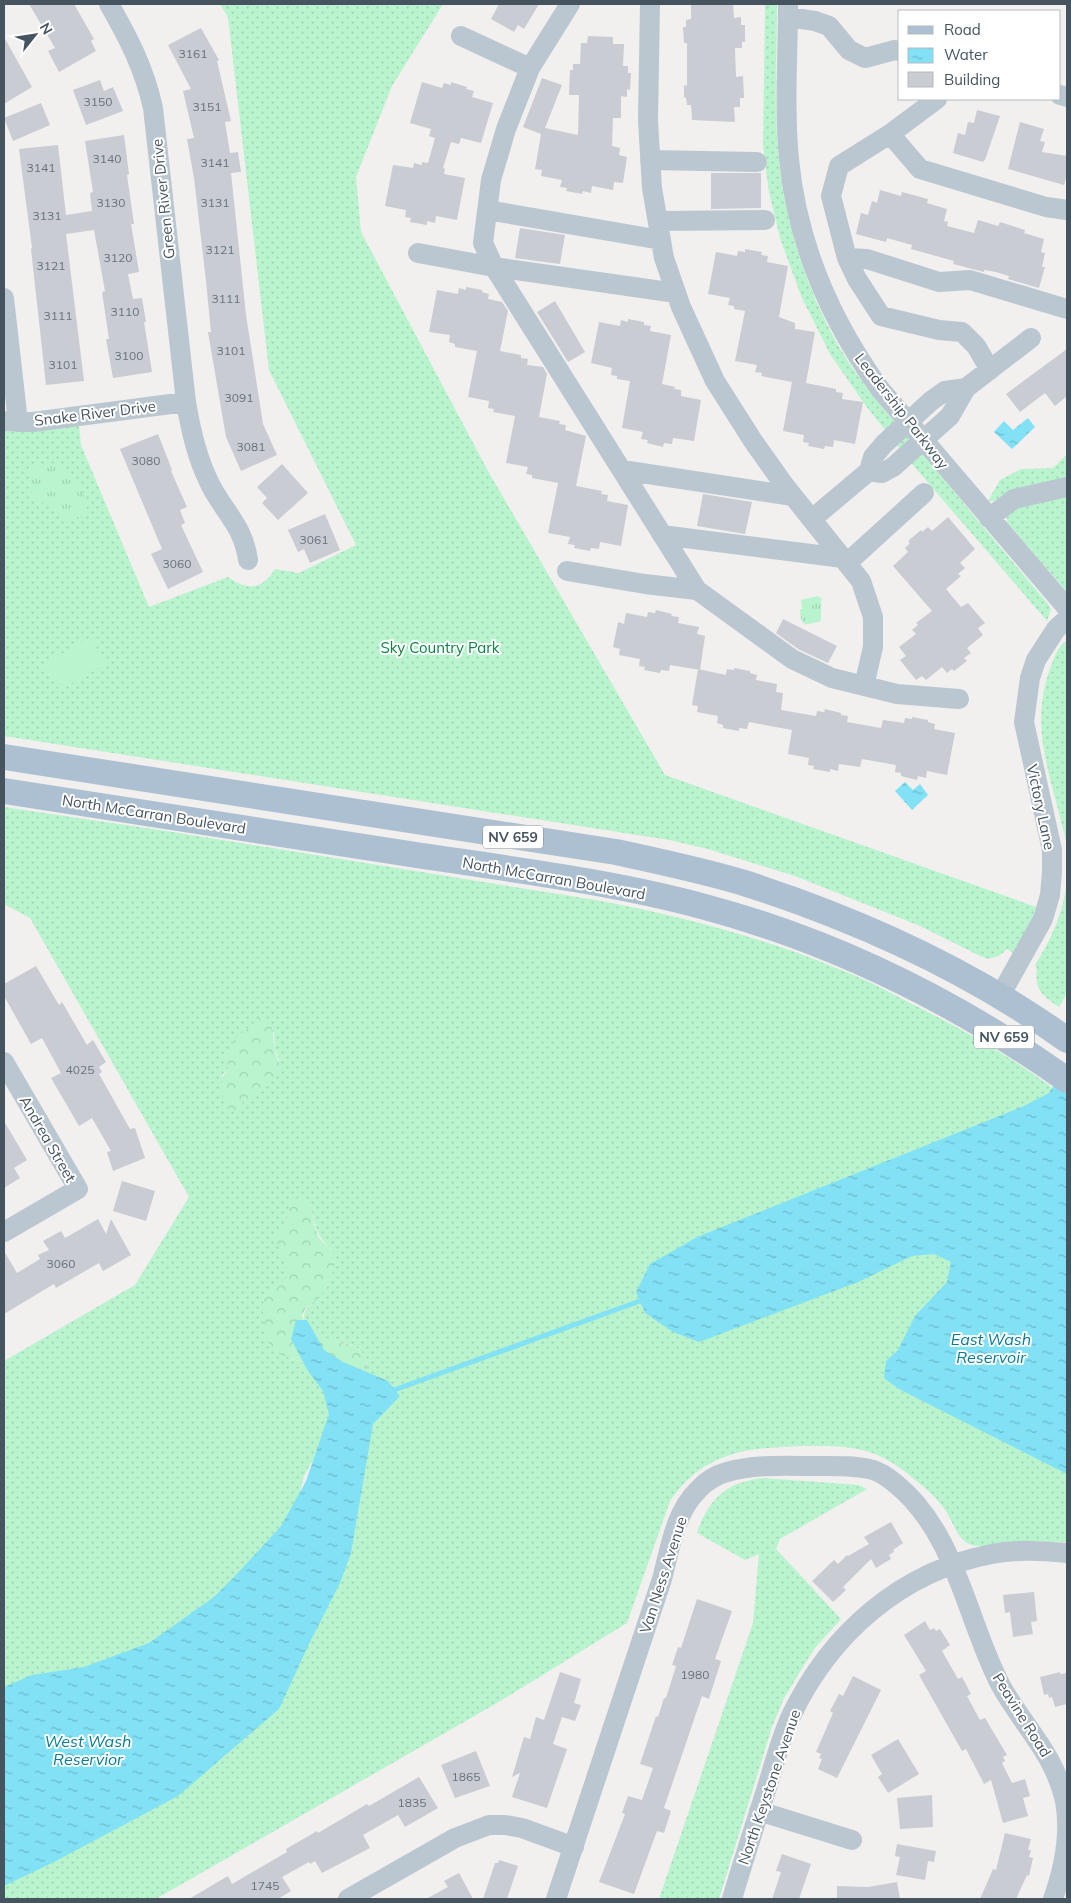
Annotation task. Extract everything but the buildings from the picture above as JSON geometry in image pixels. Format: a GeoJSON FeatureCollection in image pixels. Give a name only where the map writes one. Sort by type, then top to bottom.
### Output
{"type":"FeatureCollection","features":[{"type":"Feature","properties":{"kind":"main road","name":"NV 659"},"geometry":{"type":"LineString","coordinates":[[4,757],[616,852],[740,882],[810,906],[873,931],[937,960],[1000,996],[1059,1034]]}},
{"type":"Feature","properties":{"kind":"main road","name":"North McCarran Boulevard"},"geometry":{"type":"LineString","coordinates":[[4,791],[482,865],[662,896],[738,916],[799,936],[862,962],[938,999],[984,1025],[1067,1080]]}},
{"type":"Feature","properties":{"kind":"main road"},"geometry":{"type":"LineString","coordinates":[[938,999],[987,1004],[995,1001],[1000,996]]}},
{"type":"Feature","properties":{"kind":"main road"},"geometry":{"type":"LineString","coordinates":[[984,1025],[989,1020],[1000,1016],[1059,1034]]}},
{"type":"Feature","properties":{"kind":"street","name":"Green River Drive"},"geometry":{"type":"LineString","coordinates":[[109,4],[136,52],[153,108],[186,402],[191,431],[198,458],[211,485],[239,527],[246,544],[248,560]]}},
{"type":"Feature","properties":{"kind":"street"},"geometry":{"type":"LineString","coordinates":[[570,4],[530,68],[506,129],[491,180],[483,242],[494,267],[697,590],[792,659],[832,678],[897,694],[959,699]]}},
{"type":"Feature","properties":{"kind":"street"},"geometry":{"type":"LineString","coordinates":[[650,4],[648,121],[650,160],[652,188],[664,258],[676,293],[715,381],[753,442],[793,496],[861,581],[873,617],[873,647],[864,686]]}},
{"type":"Feature","properties":{"kind":"street"},"geometry":{"type":"LineString","coordinates":[[788,10],[829,26],[849,50],[865,58],[898,51]]}},
{"type":"Feature","properties":{"kind":"street","name":"Leadership Parkway"},"geometry":{"type":"LineString","coordinates":[[788,10],[787,119],[789,159],[801,226],[812,263],[824,293],[860,361],[908,423],[1067,608]]}},
{"type":"Feature","properties":{"kind":"street"},"geometry":{"type":"LineString","coordinates":[[460,36],[530,68]]}},
{"type":"Feature","properties":{"kind":"street"},"geometry":{"type":"LineString","coordinates":[[936,100],[890,134],[839,166],[831,196],[847,258],[857,279],[881,316],[939,330],[962,332],[976,346],[990,370]]}},
{"type":"Feature","properties":{"kind":"street"},"geometry":{"type":"LineString","coordinates":[[890,134],[920,169],[1046,207],[1067,210]]}},
{"type":"Feature","properties":{"kind":"street"},"geometry":{"type":"LineString","coordinates":[[650,160],[757,162]]}},
{"type":"Feature","properties":{"kind":"street"},"geometry":{"type":"LineString","coordinates":[[488,210],[659,231],[765,220]]}},
{"type":"Feature","properties":{"kind":"street"},"geometry":{"type":"LineString","coordinates":[[418,253],[494,267],[676,293]]}},
{"type":"Feature","properties":{"kind":"street"},"geometry":{"type":"LineString","coordinates":[[847,258],[867,259],[939,282],[970,280],[1067,310]]}},
{"type":"Feature","properties":{"kind":"street"},"geometry":{"type":"LineString","coordinates":[[4,298],[11,421]]}},
{"type":"Feature","properties":{"kind":"street"},"geometry":{"type":"LineString","coordinates":[[869,471],[882,473],[894,467],[950,416],[966,388],[1031,338]]}},
{"type":"Feature","properties":{"kind":"street"},"geometry":{"type":"LineString","coordinates":[[812,519],[869,471],[873,457],[884,444],[931,401],[945,391],[966,388]]}},
{"type":"Feature","properties":{"kind":"street","name":"Snake River Drive"},"geometry":{"type":"LineString","coordinates":[[11,421],[33,422],[186,402]]}},
{"type":"Feature","properties":{"kind":"street"},"geometry":{"type":"LineString","coordinates":[[622,470],[793,496]]}},
{"type":"Feature","properties":{"kind":"street"},"geometry":{"type":"LineString","coordinates":[[989,518],[1014,499],[1067,487]]}},
{"type":"Feature","properties":{"kind":"street"},"geometry":{"type":"LineString","coordinates":[[662,535],[845,561],[924,493]]}},
{"type":"Feature","properties":{"kind":"street"},"geometry":{"type":"LineString","coordinates":[[567,571],[645,584],[697,590]]}},
{"type":"Feature","properties":{"kind":"street","name":"Victory Lane"},"geometry":{"type":"LineString","coordinates":[[1000,996],[1043,919],[1050,895],[1052,850],[1024,722],[1028,686],[1036,660],[1056,629],[1067,619]]}},
{"type":"Feature","properties":{"kind":"street","name":"Andrea Street"},"geometry":{"type":"LineString","coordinates":[[4,1062],[78,1189],[4,1232]]}},
{"type":"Feature","properties":{"kind":"street","name":"Van Ness Avenue"},"geometry":{"type":"LineString","coordinates":[[556,1899],[662,1579],[677,1526],[685,1508],[696,1491],[706,1482],[725,1472],[764,1466],[850,1466],[874,1470],[895,1483],[916,1502],[930,1520],[952,1565]]}},
{"type":"Feature","properties":{"kind":"street","name":"North Keystone Avenue"},"geometry":{"type":"LineString","coordinates":[[732,1899],[791,1717],[815,1672],[847,1634],[880,1603],[913,1582],[952,1565],[994,1553],[1027,1551],[1067,1553]]}},
{"type":"Feature","properties":{"kind":"street","name":"Peavine Road"},"geometry":{"type":"LineString","coordinates":[[952,1565],[1000,1683],[1013,1706],[1049,1756],[1060,1781],[1065,1803],[1066,1855],[1053,1899]]}},
{"type":"Feature","properties":{"kind":"street"},"geometry":{"type":"LineString","coordinates":[[759,1811],[852,1840]]}},
{"type":"Feature","properties":{"kind":"street"},"geometry":{"type":"LineString","coordinates":[[348,1899],[455,1838],[489,1825],[505,1824],[522,1828],[574,1847]]}},
{"type":"Feature","properties":{"kind":"green space","name":"Sky Country Park"},"geometry":{"type":"Polygon","coordinates":[[[220,4],[443,4],[392,86],[356,177],[361,232],[488,471],[665,775],[1036,907],[1031,921],[1013,953],[1007,949],[999,956],[988,959],[920,926],[795,876],[708,849],[669,840],[4,736],[4,431],[79,425],[81,445],[149,607],[228,577],[242,585],[254,586],[265,581],[275,569],[299,573],[356,545],[269,370],[228,17],[220,4]]]}},
{"type":"Feature","properties":{"kind":"green space"},"geometry":{"type":"Polygon","coordinates":[[[765,4],[777,4],[776,87],[780,170],[794,238],[817,304],[838,345],[867,388],[1048,604],[1051,609],[1047,621],[912,464],[866,406],[830,354],[801,296],[780,238],[769,192],[763,145],[765,4]]]}},
{"type":"Feature","properties":{"kind":"green space"},"geometry":{"type":"Polygon","coordinates":[[[1067,431],[1067,478],[1008,492],[994,501],[988,501],[1000,480],[1021,469],[1053,468],[1066,455],[1067,431]]]}},
{"type":"Feature","properties":{"kind":"green space"},"geometry":{"type":"Polygon","coordinates":[[[58,464],[66,468],[86,498],[87,507],[83,516],[68,520],[61,517],[47,504],[36,500],[32,494],[30,468],[34,465],[58,464]]]}},
{"type":"Feature","properties":{"kind":"green space"},"geometry":{"type":"Polygon","coordinates":[[[1067,496],[1067,592],[1007,522],[1007,516],[1010,510],[1067,496]]]}},
{"type":"Feature","properties":{"kind":"green space"},"geometry":{"type":"Polygon","coordinates":[[[818,596],[822,599],[821,621],[811,624],[803,623],[800,609],[802,609],[801,600],[818,596]]]}},
{"type":"Feature","properties":{"kind":"green space"},"geometry":{"type":"Polygon","coordinates":[[[91,637],[105,664],[60,690],[44,664],[91,637]]]}},
{"type":"Feature","properties":{"kind":"green space"},"geometry":{"type":"Polygon","coordinates":[[[1067,640],[1067,850],[1045,756],[1041,722],[1045,687],[1050,669],[1058,649],[1067,640]]]}},
{"type":"Feature","properties":{"kind":"green space"},"geometry":{"type":"Polygon","coordinates":[[[4,807],[596,900],[690,920],[781,947],[852,974],[981,1041],[1034,1074],[1067,1099],[1067,1542],[1019,1542],[988,1546],[969,1544],[957,1533],[943,1507],[926,1488],[893,1463],[866,1451],[840,1447],[803,1446],[764,1448],[729,1455],[713,1462],[698,1472],[683,1484],[670,1501],[627,1623],[497,1703],[156,1899],[4,1899],[4,1361],[135,1285],[189,1197],[30,918],[4,904],[4,807]],[[274,1032],[226,1053],[228,1069],[222,1075],[237,1110],[244,1100],[260,1091],[279,1060],[275,1049],[274,1032]],[[290,1202],[287,1221],[280,1228],[287,1267],[287,1279],[267,1293],[289,1358],[300,1361],[316,1370],[368,1385],[366,1356],[354,1346],[326,1339],[312,1333],[304,1323],[305,1311],[326,1289],[329,1283],[332,1272],[333,1252],[319,1234],[312,1212],[290,1202]],[[316,1447],[315,1456],[304,1476],[293,1518],[307,1565],[316,1447]]]}},
{"type":"Feature","properties":{"kind":"green space"},"geometry":{"type":"Polygon","coordinates":[[[1067,879],[1067,993],[1059,1007],[1040,991],[1035,965],[1047,945],[1056,924],[1063,902],[1067,879]]]}},
{"type":"Feature","properties":{"kind":"green space"},"geometry":{"type":"Polygon","coordinates":[[[260,1018],[272,1028],[282,1073],[260,1091],[244,1100],[237,1110],[230,1112],[224,1102],[221,1091],[222,1080],[228,1069],[226,1053],[236,1038],[260,1018]]]}},
{"type":"Feature","properties":{"kind":"green space"},"geometry":{"type":"Polygon","coordinates":[[[293,1198],[304,1200],[312,1212],[319,1238],[333,1252],[335,1263],[330,1282],[321,1296],[306,1308],[302,1315],[304,1326],[315,1335],[354,1346],[366,1356],[368,1385],[316,1370],[300,1361],[275,1353],[267,1340],[263,1318],[263,1303],[267,1293],[287,1279],[287,1267],[281,1256],[276,1238],[280,1228],[287,1221],[290,1202],[293,1198]]]}},
{"type":"Feature","properties":{"kind":"green space"},"geometry":{"type":"Polygon","coordinates":[[[763,1478],[859,1485],[867,1489],[780,1539],[776,1549],[841,1619],[814,1649],[784,1698],[772,1727],[719,1899],[659,1899],[753,1623],[759,1554],[745,1560],[697,1533],[707,1511],[721,1494],[739,1484],[763,1478]]]}},
{"type":"Feature","properties":{"kind":"water"},"geometry":{"type":"Polygon","coordinates":[[[1028,418],[1035,427],[1012,449],[994,432],[1004,421],[1013,430],[1028,418]]]}},
{"type":"Feature","properties":{"kind":"water"},"geometry":{"type":"Polygon","coordinates":[[[905,782],[913,790],[920,784],[928,795],[912,810],[895,791],[905,782]]]}},
{"type":"Feature","properties":{"kind":"water","name":"East Wash Reservoir"},"geometry":{"type":"Polygon","coordinates":[[[1067,1066],[1067,1474],[899,1389],[884,1378],[886,1361],[898,1350],[915,1316],[947,1282],[951,1262],[934,1254],[912,1256],[858,1282],[699,1342],[673,1332],[645,1313],[636,1292],[650,1264],[697,1237],[1024,1106],[1049,1093],[1067,1066]]]}},
{"type":"Feature","properties":{"kind":"water","name":"West Wash Reservior"},"geometry":{"type":"Polygon","coordinates":[[[296,1320],[307,1320],[324,1350],[343,1362],[388,1381],[400,1396],[373,1424],[351,1553],[340,1583],[279,1709],[178,1796],[56,1861],[4,1886],[4,1687],[32,1675],[84,1667],[149,1643],[214,1597],[281,1526],[306,1481],[329,1414],[323,1391],[308,1371],[291,1339],[296,1320]]]}},
{"type":"Feature","properties":{"kind":"waterway"},"geometry":{"type":"LineString","coordinates":[[394,1390],[640,1301]]}}]}
